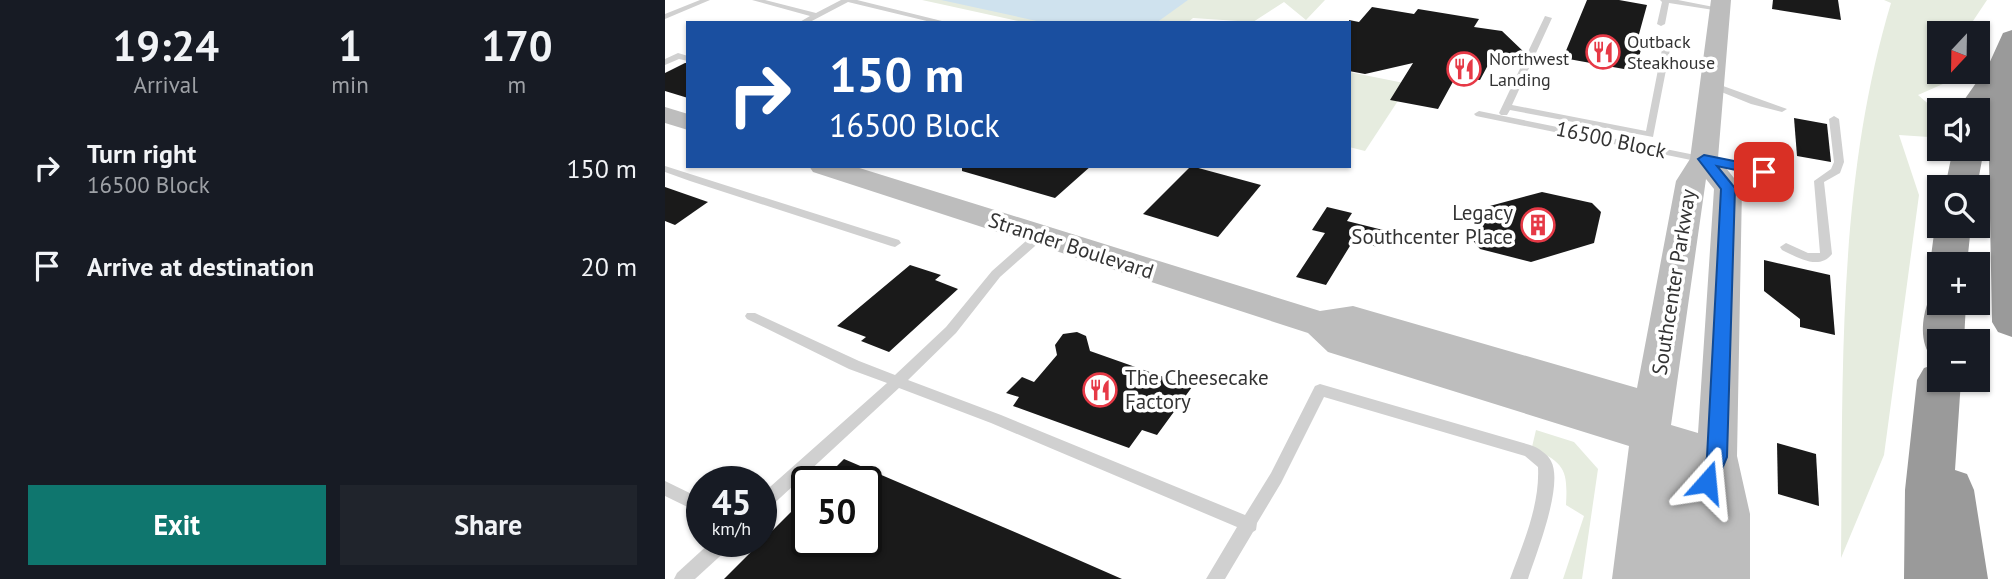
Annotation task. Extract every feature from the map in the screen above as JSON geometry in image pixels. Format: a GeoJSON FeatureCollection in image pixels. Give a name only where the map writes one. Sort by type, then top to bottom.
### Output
{"type":"FeatureCollection","features":[{"type":"Feature","properties":{"kind":"highway"},"geometry":{"type":"LineString","coordinates":[[1979,98],[2007,52]]}},
{"type":"Feature","properties":{"kind":"highway"},"geometry":{"type":"LineString","coordinates":[[2007,52],[2012,322]]}},
{"type":"Feature","properties":{"kind":"highway"},"geometry":{"type":"LineString","coordinates":[[1931,579],[1929,490],[1938,392]]}},
{"type":"Feature","properties":{"kind":"highway"},"geometry":{"type":"LineString","coordinates":[[1942,392],[1961,579]]}},
{"type":"Feature","properties":{"kind":"main road","name":"Southcenter Parkway"},"geometry":{"type":"LineString","coordinates":[[1693,579],[1697,507],[1676,437],[1685,212],[1690,181],[1704,159],[1720,4]]}},
{"type":"Feature","properties":{"kind":"main road","name":"Southcenter Parkway"},"geometry":{"type":"LineString","coordinates":[[1635,579],[1676,437],[1724,293],[1728,188],[1704,159]]}},
{"type":"Feature","properties":{"kind":"main road","name":"Strander Boulevard"},"geometry":{"type":"LineString","coordinates":[[829,168],[1320,324],[1341,342],[1676,437]]}},
{"type":"Feature","properties":{"kind":"main road"},"geometry":{"type":"LineString","coordinates":[[1685,212],[1707,261],[1706,281],[1713,289],[1724,293]]}},
{"type":"Feature","properties":{"kind":"main road"},"geometry":{"type":"LineString","coordinates":[[1664,579],[1676,437]]}},
{"type":"Feature","properties":{"kind":"main road"},"geometry":{"type":"LineString","coordinates":[[1676,437],[1728,514],[1727,579]]}},
{"type":"Feature","properties":{"kind":"lane"},"geometry":{"type":"LineString","coordinates":[[665,17],[706,0]]}},
{"type":"Feature","properties":{"kind":"lane"},"geometry":{"type":"LineString","coordinates":[[756,0],[816,15]]}},
{"type":"Feature","properties":{"kind":"lane"},"geometry":{"type":"LineString","coordinates":[[806,21],[847,0],[937,21]]}},
{"type":"Feature","properties":{"kind":"lane"},"geometry":{"type":"LineString","coordinates":[[1661,23],[1665,0],[1720,4]]}},
{"type":"Feature","properties":{"kind":"lane"},"geometry":{"type":"LineString","coordinates":[[1502,118],[1548,18]]}},
{"type":"Feature","properties":{"kind":"lane"},"geometry":{"type":"LineString","coordinates":[[1508,107],[1650,135],[1668,39]]}},
{"type":"Feature","properties":{"kind":"lane"},"geometry":{"type":"LineString","coordinates":[[665,62],[678,56],[686,58]]}},
{"type":"Feature","properties":{"kind":"lane"},"geometry":{"type":"LineString","coordinates":[[1712,85],[1782,110]]}},
{"type":"Feature","properties":{"kind":"lane","name":"16500 Block"},"geometry":{"type":"LineString","coordinates":[[1479,114],[1784,176]]}},
{"type":"Feature","properties":{"kind":"lane"},"geometry":{"type":"LineString","coordinates":[[1786,247],[1806,257],[1822,258],[1826,254],[1819,181],[1836,171],[1839,162],[1835,119]]}},
{"type":"Feature","properties":{"kind":"lane"},"geometry":{"type":"LineString","coordinates":[[665,169],[743,195],[776,202],[895,243]]}},
{"type":"Feature","properties":{"kind":"lane"},"geometry":{"type":"LineString","coordinates":[[777,491],[951,330],[996,274],[1039,236]]}},
{"type":"Feature","properties":{"kind":"lane"},"geometry":{"type":"LineString","coordinates":[[751,316],[780,332],[897,382],[996,419],[1249,525]]}},
{"type":"Feature","properties":{"kind":"lane"},"geometry":{"type":"LineString","coordinates":[[1215,579],[1249,525],[1320,390],[1530,451],[1545,464],[1548,478],[1542,506],[1519,579]]}},
{"type":"Feature","properties":{"kind":"lane"},"geometry":{"type":"LineString","coordinates":[[665,488],[686,499]]}},
{"type":"Feature","properties":{"kind":"lane"},"geometry":{"type":"LineString","coordinates":[[683,579],[707,557]]}},
{"type":"Feature","properties":{"kind":"shaded area"},"geometry":{"type":"Polygon","coordinates":[[[922,0],[1325,0],[1306,20],[1284,2],[1255,21],[1193,18],[1189,21],[1018,21],[922,0]]]}},
{"type":"Feature","properties":{"kind":"shaded area"},"geometry":{"type":"Polygon","coordinates":[[[1884,0],[1987,0],[1973,21],[1927,21],[1927,84],[1943,84],[1918,95],[1927,103],[1927,137],[1899,135],[1919,195],[1884,455],[1841,558],[1843,348],[1852,209],[1873,71],[1891,3],[1884,0]]]}},
{"type":"Feature","properties":{"kind":"shaded area"},"geometry":{"type":"Polygon","coordinates":[[[1351,72],[1409,84],[1365,151],[1351,148],[1351,72]]]}},
{"type":"Feature","properties":{"kind":"shaded area"},"geometry":{"type":"Polygon","coordinates":[[[1536,430],[1574,442],[1598,469],[1582,579],[1563,579],[1584,516],[1566,505],[1566,483],[1562,468],[1532,447],[1536,430]]]}},
{"type":"Feature","properties":{"kind":"water"},"geometry":{"type":"Polygon","coordinates":[[[941,0],[1188,0],[1159,21],[1037,21],[941,0]]]}},
{"type":"Feature","properties":{"kind":"building"},"geometry":{"type":"Polygon","coordinates":[[[1587,0],[1619,0],[1647,5],[1636,45],[1642,46],[1635,71],[1563,58],[1587,0]]]}},
{"type":"Feature","properties":{"kind":"building"},"geometry":{"type":"Polygon","coordinates":[[[1773,0],[1838,0],[1841,20],[1772,9],[1773,0]]]}},
{"type":"Feature","properties":{"kind":"building"},"geometry":{"type":"Polygon","coordinates":[[[1372,7],[1414,14],[1418,9],[1479,19],[1474,27],[1502,31],[1525,53],[1523,57],[1495,52],[1480,80],[1455,78],[1438,109],[1390,100],[1413,63],[1365,74],[1351,71],[1349,20],[1359,22],[1372,7]]]}},
{"type":"Feature","properties":{"kind":"building"},"geometry":{"type":"Polygon","coordinates":[[[686,63],[686,97],[665,91],[665,73],[686,63]]]}},
{"type":"Feature","properties":{"kind":"building"},"geometry":{"type":"Polygon","coordinates":[[[1794,118],[1827,124],[1831,162],[1797,156],[1794,118]]]}},
{"type":"Feature","properties":{"kind":"building"},"geometry":{"type":"Polygon","coordinates":[[[962,168],[1089,168],[1055,198],[962,171],[962,168]]]}},
{"type":"Feature","properties":{"kind":"building"},"geometry":{"type":"Polygon","coordinates":[[[1189,168],[1198,168],[1261,185],[1218,237],[1143,214],[1189,168]]]}},
{"type":"Feature","properties":{"kind":"building"},"geometry":{"type":"Polygon","coordinates":[[[665,187],[708,202],[675,225],[665,221],[665,187]]]}},
{"type":"Feature","properties":{"kind":"building","name":"Legacy Southcenter Place"},"geometry":{"type":"Polygon","coordinates":[[[1542,192],[1592,203],[1601,212],[1594,243],[1531,262],[1480,249],[1471,238],[1486,207],[1542,192]]]}},
{"type":"Feature","properties":{"kind":"building"},"geometry":{"type":"Polygon","coordinates":[[[1327,207],[1352,213],[1347,221],[1387,231],[1378,247],[1353,241],[1326,285],[1296,277],[1325,233],[1312,230],[1327,207]]]}},
{"type":"Feature","properties":{"kind":"building"},"geometry":{"type":"Polygon","coordinates":[[[1764,260],[1830,275],[1835,335],[1800,327],[1800,319],[1764,291],[1764,260]]]}},
{"type":"Feature","properties":{"kind":"building"},"geometry":{"type":"Polygon","coordinates":[[[910,265],[941,275],[935,280],[958,289],[889,352],[861,341],[866,337],[837,326],[910,265]]]}},
{"type":"Feature","properties":{"kind":"building","name":"The Cheesecake Factory"},"geometry":{"type":"Polygon","coordinates":[[[1077,332],[1086,336],[1090,351],[1192,387],[1157,435],[1142,430],[1129,448],[1013,406],[1019,397],[1006,393],[1022,377],[1034,382],[1057,355],[1055,345],[1063,334],[1077,332]]]}},
{"type":"Feature","properties":{"kind":"building"},"geometry":{"type":"Polygon","coordinates":[[[1777,443],[1816,454],[1819,506],[1778,494],[1777,443]]]}},
{"type":"Feature","properties":{"kind":"building"},"geometry":{"type":"Polygon","coordinates":[[[844,459],[860,466],[837,466],[844,459]]]}},
{"type":"Feature","properties":{"kind":"building"},"geometry":{"type":"Polygon","coordinates":[[[882,475],[1122,579],[724,579],[746,557],[777,557],[777,526],[791,512],[791,557],[882,557],[882,475]]]}},
{"type":"Feature","properties":{"kind":"place","name":"Outback Steakhouse"},"geometry":{"type":"Point","coordinates":[1603,52]}},
{"type":"Feature","properties":{"kind":"place","name":"Northwest Landing"},"geometry":{"type":"Point","coordinates":[1464,69]}},
{"type":"Feature","properties":{"kind":"place","name":"Legacy Southcenter Place"},"geometry":{"type":"Point","coordinates":[1538,225]}},
{"type":"Feature","properties":{"kind":"place","name":"The Cheesecake Factory"},"geometry":{"type":"Point","coordinates":[1100,390]}},
{"type":"Feature","properties":{"kind":"route"},"geometry":{"type":"LineString","coordinates":[[1707,482],[1717,457],[1728,188],[1704,159],[1764,172]]}}]}
